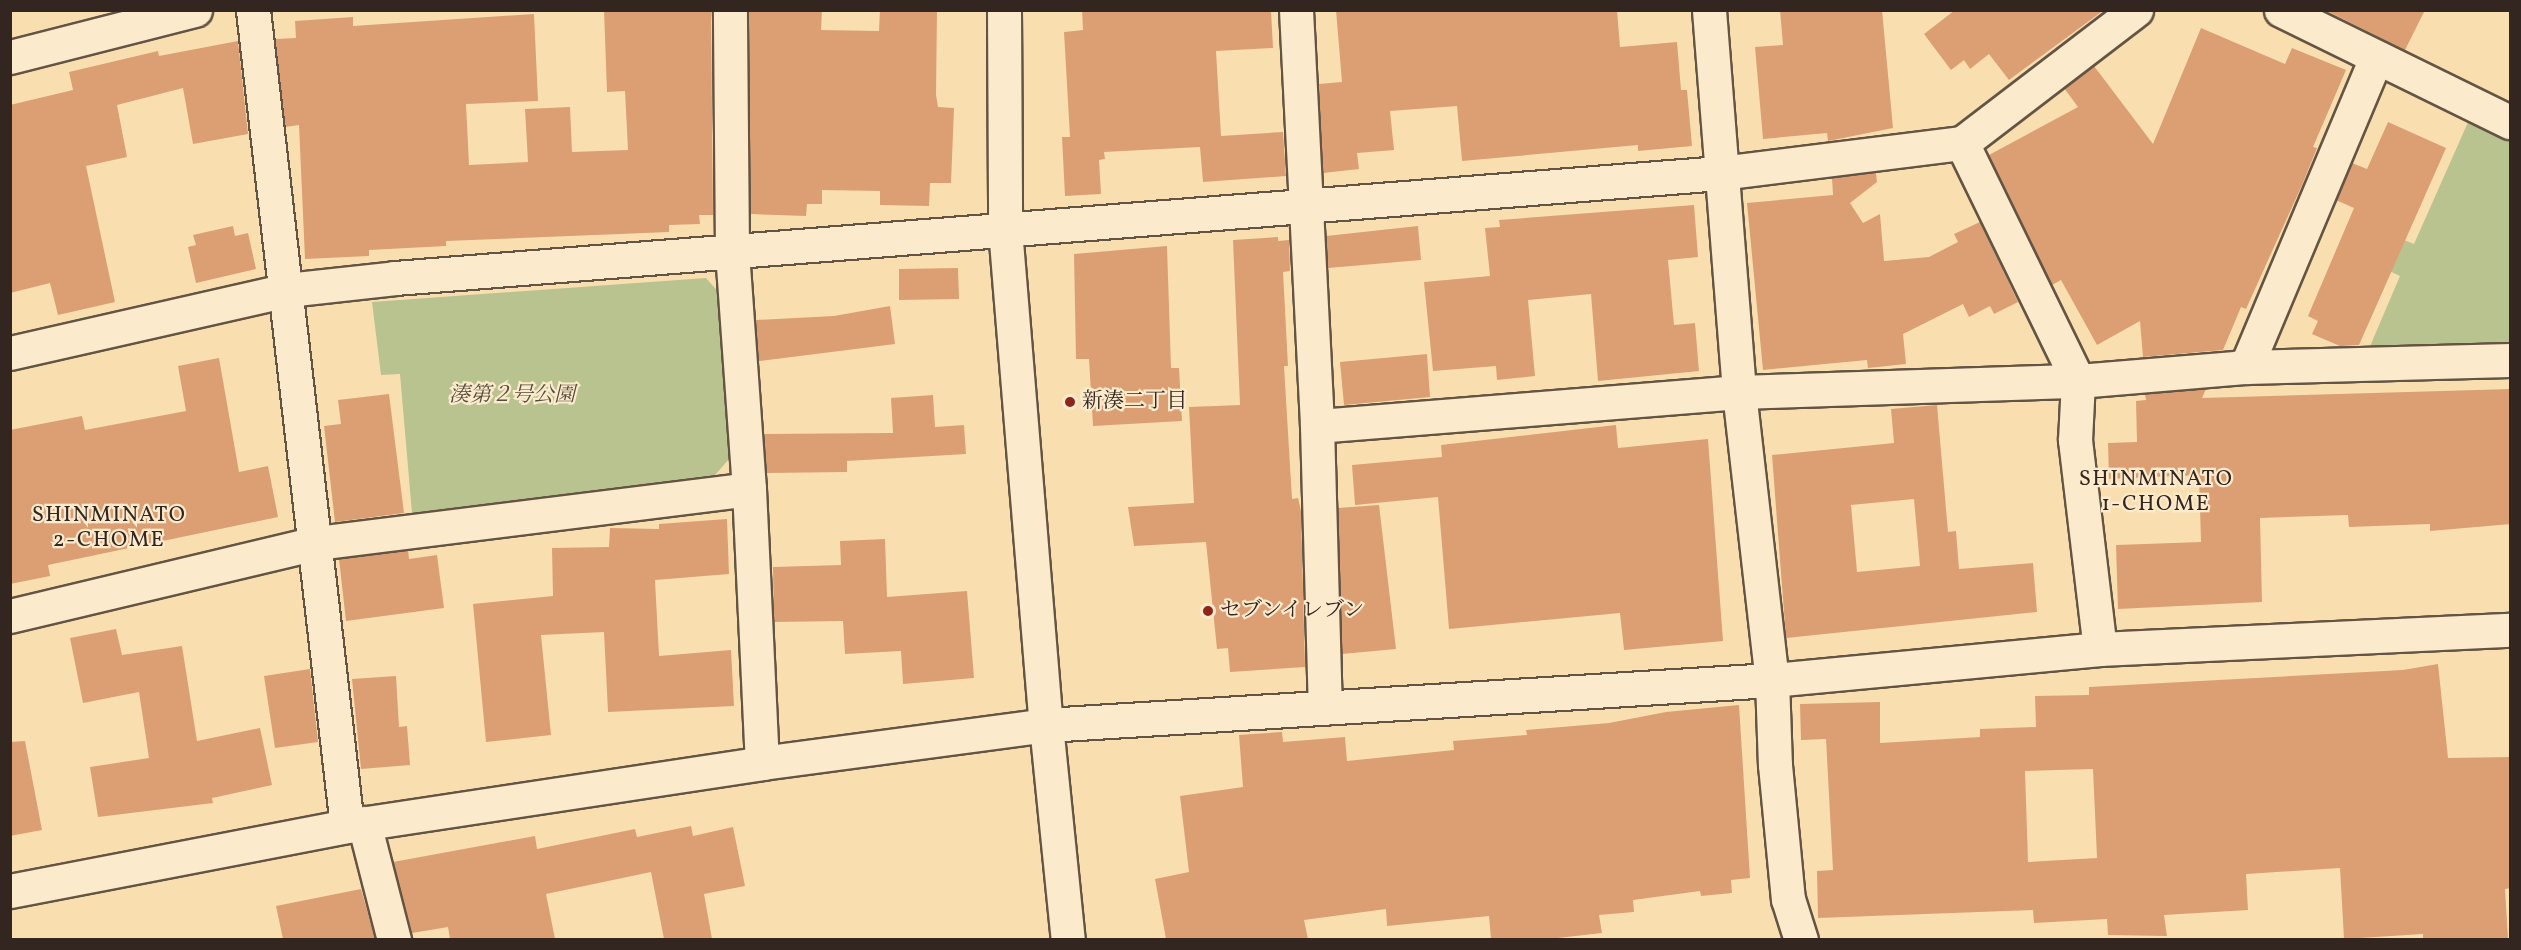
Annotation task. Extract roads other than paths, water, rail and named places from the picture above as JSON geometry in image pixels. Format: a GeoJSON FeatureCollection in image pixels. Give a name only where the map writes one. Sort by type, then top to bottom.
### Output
{"type":"FeatureCollection","features":[{"type":"Feature","properties":{"kind":"street"},"geometry":{"type":"LineString","coordinates":[[10,57],[195,10]]}},
{"type":"Feature","properties":{"kind":"street"},"geometry":{"type":"LineString","coordinates":[[253,10],[316,543],[355,824],[394,939]]}},
{"type":"Feature","properties":{"kind":"street"},"geometry":{"type":"LineString","coordinates":[[730,10],[732,250],[749,489],[762,763]]}},
{"type":"Feature","properties":{"kind":"street"},"geometry":{"type":"LineString","coordinates":[[1004,10],[1005,229],[1046,725],[1068,939]]}},
{"type":"Feature","properties":{"kind":"street"},"geometry":{"type":"LineString","coordinates":[[1296,10],[1303,206],[1317,426],[1324,708]]}},
{"type":"Feature","properties":{"kind":"street"},"geometry":{"type":"LineString","coordinates":[[1709,10],[1739,392],[1772,680],[1774,765],[1788,899],[1801,939]]}},
{"type":"Feature","properties":{"kind":"street"},"geometry":{"type":"LineString","coordinates":[[10,353],[287,290],[732,250],[1720,173],[1962,143],[2136,10]]}},
{"type":"Feature","properties":{"kind":"street"},"geometry":{"type":"LineString","coordinates":[[2280,10],[2511,122]]}},
{"type":"Feature","properties":{"kind":"street"},"geometry":{"type":"LineString","coordinates":[[2246,367],[2376,57]]}},
{"type":"Feature","properties":{"kind":"street"},"geometry":{"type":"LineString","coordinates":[[1962,143],[2078,381],[2075,440],[2100,649]]}},
{"type":"Feature","properties":{"kind":"street"},"geometry":{"type":"LineString","coordinates":[[1317,426],[1739,392],[2078,381],[2246,367],[2511,360]]}},
{"type":"Feature","properties":{"kind":"street"},"geometry":{"type":"LineString","coordinates":[[10,616],[316,543],[749,489]]}},
{"type":"Feature","properties":{"kind":"street"},"geometry":{"type":"LineString","coordinates":[[10,891],[355,824],[762,763],[1046,725],[1772,680],[2100,649],[2511,630]]}},
{"type":"Feature","properties":{"kind":"place","name":"新湊二丁目"},"geometry":{"type":"Point","coordinates":[1070,402]}},
{"type":"Feature","properties":{"kind":"place","name":"セブンイレブン"},"geometry":{"type":"Point","coordinates":[1208,611]}},
{"type":"Feature","properties":{"kind":"district","name":"SHINMINATO 1-CHOME"},"geometry":{"type":"Point","coordinates":[2156,492]}},
{"type":"Feature","properties":{"kind":"district","name":"SHINMINATO 2-CHOME"},"geometry":{"type":"Point","coordinates":[109,528]}},
{"type":"Feature","properties":{"kind":"park label","name":"湊第２号公園"},"geometry":{"type":"Point","coordinates":[512,396]}}]}
